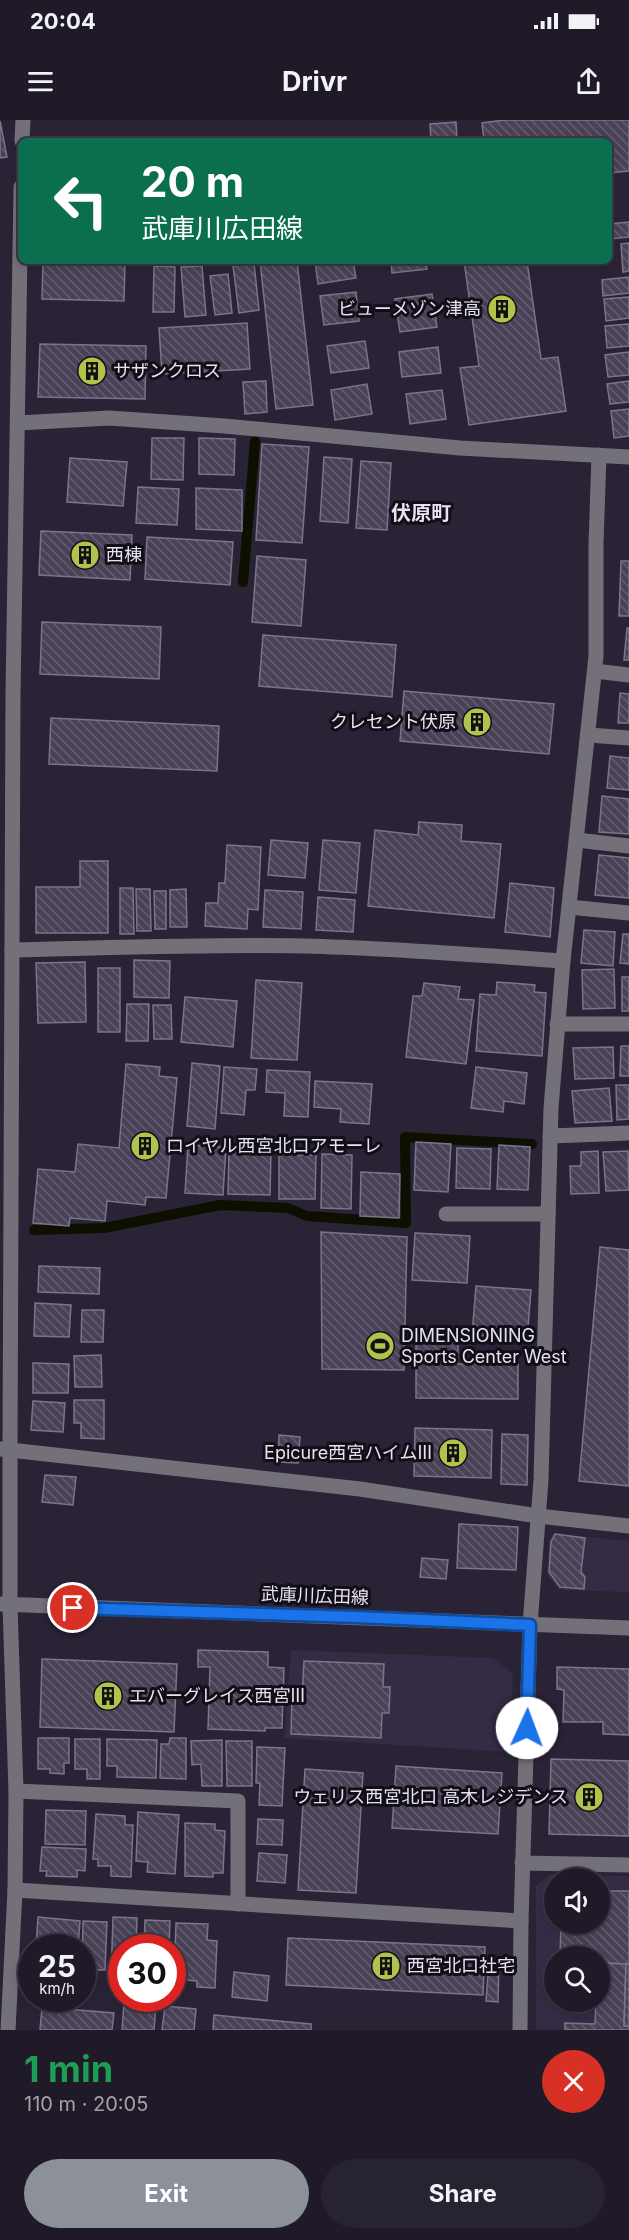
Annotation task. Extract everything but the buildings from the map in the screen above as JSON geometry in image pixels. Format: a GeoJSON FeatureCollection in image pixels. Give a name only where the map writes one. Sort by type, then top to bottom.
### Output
{"type":"FeatureCollection","features":[{"type":"Feature","properties":{"kind":"street"},"geometry":{"type":"LineString","coordinates":[[22,138],[23,120]]}},
{"type":"Feature","properties":{"kind":"street"},"geometry":{"type":"LineString","coordinates":[[8,2030],[5,2002],[15,1890],[8,1808],[16,1791],[5,1604],[8,941],[20,264]]}},
{"type":"Feature","properties":{"kind":"street"},"geometry":{"type":"LineString","coordinates":[[18,423],[109,418],[224,426],[449,447],[629,457]]}},
{"type":"Feature","properties":{"kind":"street"},"geometry":{"type":"LineString","coordinates":[[520,2030],[522,1863],[530,1625],[542,1480],[550,1136],[563,961],[595,671],[599,456]]}},
{"type":"Feature","properties":{"kind":"street"},"geometry":{"type":"LineString","coordinates":[[595,671],[629,675]]}},
{"type":"Feature","properties":{"kind":"street"},"geometry":{"type":"LineString","coordinates":[[589,735],[629,738]]}},
{"type":"Feature","properties":{"kind":"street"},"geometry":{"type":"LineString","coordinates":[[577,840],[629,846]]}},
{"type":"Feature","properties":{"kind":"street"},"geometry":{"type":"LineString","coordinates":[[569,907],[629,913]]}},
{"type":"Feature","properties":{"kind":"street"},"geometry":{"type":"LineString","coordinates":[[8,941],[418,950],[563,961]]}},
{"type":"Feature","properties":{"kind":"street"},"geometry":{"type":"LineString","coordinates":[[557,1024],[629,1024]]}},
{"type":"Feature","properties":{"kind":"street"},"geometry":{"type":"LineString","coordinates":[[550,1136],[629,1133]]}},
{"type":"Feature","properties":{"kind":"street"},"geometry":{"type":"LineString","coordinates":[[446,1214],[548,1214]]}},
{"type":"Feature","properties":{"kind":"street"},"geometry":{"type":"LineString","coordinates":[[5,1449],[360,1489],[538,1516],[629,1526]]}},
{"type":"Feature","properties":{"kind":"street","name":"武庫川広田線"},"geometry":{"type":"LineString","coordinates":[[5,1604],[629,1628]]}},
{"type":"Feature","properties":{"kind":"street"},"geometry":{"type":"LineString","coordinates":[[16,1791],[238,1801],[238,1904]]}},
{"type":"Feature","properties":{"kind":"street"},"geometry":{"type":"LineString","coordinates":[[522,1863],[629,1865]]}},
{"type":"Feature","properties":{"kind":"street"},"geometry":{"type":"LineString","coordinates":[[15,1890],[521,1921]]}},
{"type":"Feature","properties":{"kind":"shaded area"},"geometry":{"type":"Polygon","coordinates":[[[553,1534],[629,1541],[629,1592],[559,1590],[547,1575],[549,1542],[553,1534]]]}},
{"type":"Feature","properties":{"kind":"shaded area"},"geometry":{"type":"Polygon","coordinates":[[[291,1650],[493,1658],[513,1674],[510,1752],[284,1738],[291,1650]]]}},
{"type":"Feature","properties":{"kind":"shaded area"},"geometry":{"type":"Polygon","coordinates":[[[610,1876],[629,1876],[629,2030],[536,2030],[536,1886],[544,1879],[544,1934],[610,1934],[610,1876]]]}},
{"type":"Feature","properties":{"kind":"waterway"},"geometry":{"type":"LineString","coordinates":[[243,582],[255,441]]}},
{"type":"Feature","properties":{"kind":"waterway"},"geometry":{"type":"LineString","coordinates":[[34,1230],[104,1228],[220,1205],[288,1208],[307,1216],[406,1223],[405,1137],[532,1144]]}},
{"type":"Feature","properties":{"kind":"place","name":"ビューメゾン津高"},"geometry":{"type":"Point","coordinates":[502,309]}},
{"type":"Feature","properties":{"kind":"place","name":"サザンクロス"},"geometry":{"type":"Point","coordinates":[92,371]}},
{"type":"Feature","properties":{"kind":"place","name":"西棟"},"geometry":{"type":"Point","coordinates":[85,555]}},
{"type":"Feature","properties":{"kind":"place","name":"クレセント伏原"},"geometry":{"type":"Point","coordinates":[477,722]}},
{"type":"Feature","properties":{"kind":"place","name":"ロイヤル西宮北口アモーレ"},"geometry":{"type":"Point","coordinates":[145,1146]}},
{"type":"Feature","properties":{"kind":"place","name":"DIMENSIONING Sports Center West"},"geometry":{"type":"Point","coordinates":[380,1346]}},
{"type":"Feature","properties":{"kind":"place","name":"Epicure西宮ハイムⅢ"},"geometry":{"type":"Point","coordinates":[453,1453]}},
{"type":"Feature","properties":{"kind":"place","name":"エバーグレイス西宮Ⅲ"},"geometry":{"type":"Point","coordinates":[108,1696]}},
{"type":"Feature","properties":{"kind":"place","name":"ウェリス西宮北口 高木レジデンス"},"geometry":{"type":"Point","coordinates":[589,1797]}},
{"type":"Feature","properties":{"kind":"place","name":"西宮北口社宅"},"geometry":{"type":"Point","coordinates":[386,1966]}},
{"type":"Feature","properties":{"kind":"district","name":"伏原町"},"geometry":{"type":"Point","coordinates":[421,513]}},
{"type":"Feature","properties":{"kind":"route"},"geometry":{"type":"LineString","coordinates":[[73,1608],[530,1625],[527,1728]]}}]}
